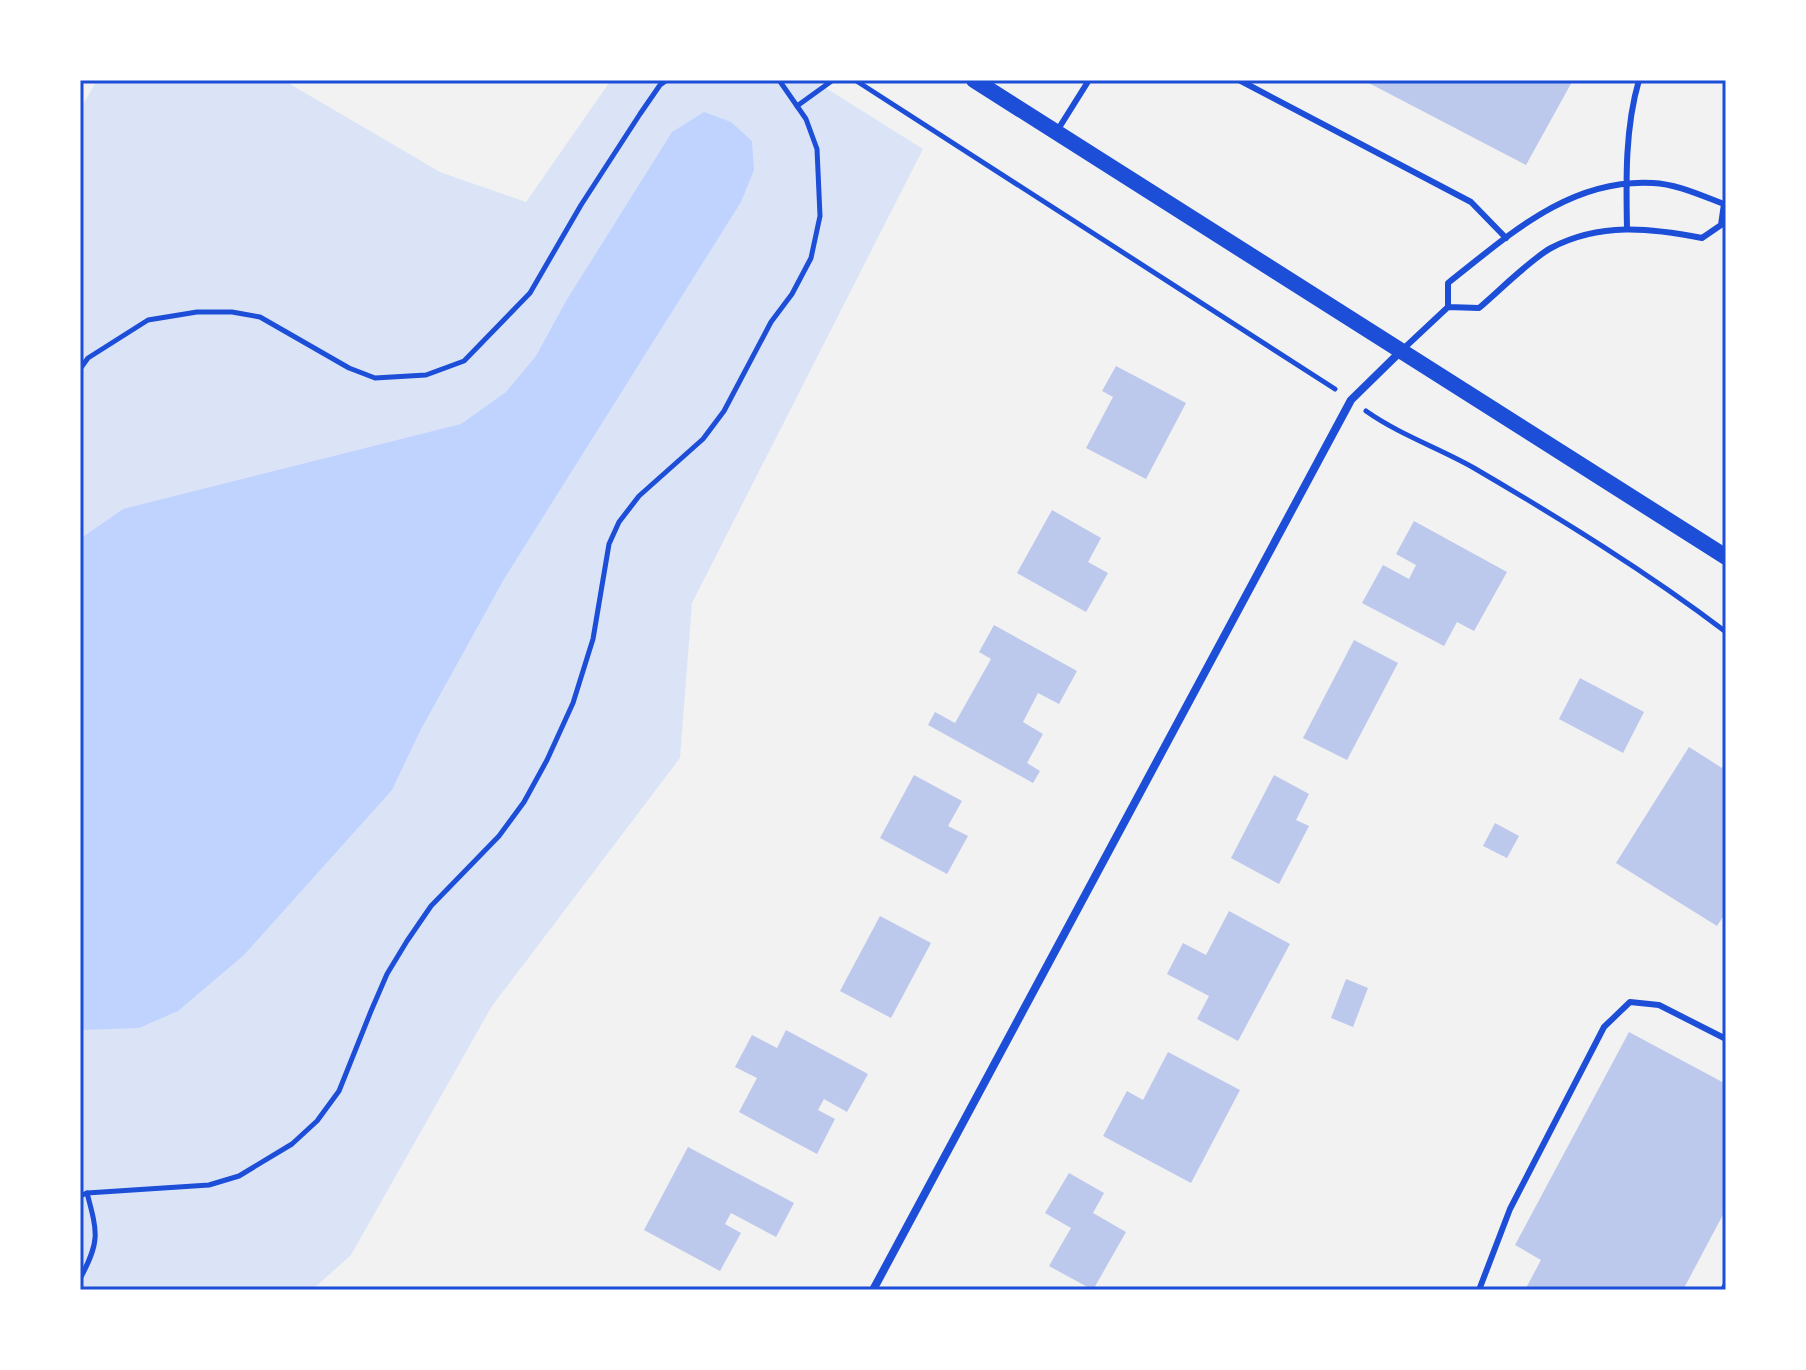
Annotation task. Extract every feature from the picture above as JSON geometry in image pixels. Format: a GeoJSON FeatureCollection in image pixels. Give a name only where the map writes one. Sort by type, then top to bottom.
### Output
{"type":"FeatureCollection","features":[{"type":"Feature","properties":{"kind":"main road"},"geometry":{"type":"LineString","coordinates":[[974,80],[1726,557]]}},
{"type":"Feature","properties":{"kind":"street"},"geometry":{"type":"LineString","coordinates":[[873,1290],[1351,400],[1400,352]]}},
{"type":"Feature","properties":{"kind":"lane"},"geometry":{"type":"LineString","coordinates":[[1056,133],[1089,80]]}},
{"type":"Feature","properties":{"kind":"lane"},"geometry":{"type":"LineString","coordinates":[[1239,80],[1471,202],[1506,238]]}},
{"type":"Feature","properties":{"kind":"lane"},"geometry":{"type":"LineString","coordinates":[[1627,229],[1630,108],[1639,80]]}},
{"type":"Feature","properties":{"kind":"lane"},"geometry":{"type":"LineString","coordinates":[[1400,352],[1448,307],[1479,308],[1550,249],[1604,230],[1658,229],[1702,238],[1724,226],[1724,204],[1656,183],[1627,183],[1597,188],[1557,203],[1448,283],[1448,307]]}},
{"type":"Feature","properties":{"kind":"lane"},"geometry":{"type":"LineString","coordinates":[[1479,1290],[1510,1209],[1604,1027],[1630,1002],[1659,1005],[1726,1039]]}},
{"type":"Feature","properties":{"kind":"lane"},"geometry":{"type":"LineString","coordinates":[[1723,1290],[1726,1284]]}},
{"type":"Feature","properties":{"kind":"path"},"geometry":{"type":"LineString","coordinates":[[80,369],[88,358],[148,320],[197,312],[232,312],[260,317],[349,368],[375,378],[426,375],[464,361],[530,293],[581,205],[640,114],[667,80]]}},
{"type":"Feature","properties":{"kind":"path"},"geometry":{"type":"LineString","coordinates":[[80,1196],[209,1185],[239,1176],[292,1144],[317,1121],[339,1091],[387,974],[407,941],[431,906],[499,836],[524,802],[573,703],[593,639],[609,544],[619,522],[639,496],[703,439],[724,411],[771,322],[792,294],[811,258],[820,216],[817,149],[806,119],[779,80]]}},
{"type":"Feature","properties":{"kind":"path"},"geometry":{"type":"LineString","coordinates":[[797,106],[833,80]]}},
{"type":"Feature","properties":{"kind":"path"},"geometry":{"type":"LineString","coordinates":[[855,80],[1187,292],[1383,423],[1472,467],[1671,590],[1726,632]]}},
{"type":"Feature","properties":{"kind":"path"},"geometry":{"type":"LineString","coordinates":[[80,1279],[94,1253],[97,1230],[87,1193]]}},
{"type":"Feature","properties":{"kind":"shaded area"},"geometry":{"type":"Polygon","coordinates":[[[97,80],[283,80],[440,172],[526,202],[611,80],[813,80],[923,149],[692,603],[680,758],[492,1006],[351,1255],[312,1290],[80,1290],[80,110],[97,80]]]}},
{"type":"Feature","properties":{"kind":"water"},"geometry":{"type":"Polygon","coordinates":[[[704,112],[731,122],[752,141],[754,170],[741,202],[504,579],[420,731],[392,790],[244,955],[178,1011],[139,1028],[80,1030],[80,539],[123,509],[461,424],[506,392],[536,356],[566,301],[672,132],[704,112]]]}},
{"type":"Feature","properties":{"kind":"building"},"geometry":{"type":"Polygon","coordinates":[[[1363,80],[1573,80],[1526,165],[1363,80]]]}},
{"type":"Feature","properties":{"kind":"building"},"geometry":{"type":"Polygon","coordinates":[[[1116,366],[1186,403],[1146,479],[1086,448],[1113,397],[1102,391],[1116,366]]]}},
{"type":"Feature","properties":{"kind":"building"},"geometry":{"type":"Polygon","coordinates":[[[1052,510],[1101,538],[1088,562],[1108,573],[1086,612],[1017,573],[1052,510]]]}},
{"type":"Feature","properties":{"kind":"building"},"geometry":{"type":"Polygon","coordinates":[[[1414,521],[1507,572],[1474,631],[1457,622],[1444,646],[1362,603],[1383,565],[1409,579],[1416,565],[1396,554],[1414,521]]]}},
{"type":"Feature","properties":{"kind":"building"},"geometry":{"type":"Polygon","coordinates":[[[994,625],[1077,671],[1059,704],[1038,693],[1023,722],[1043,734],[1027,763],[1040,771],[1033,783],[928,725],[935,712],[955,723],[991,659],[979,652],[994,625]]]}},
{"type":"Feature","properties":{"kind":"building"},"geometry":{"type":"Polygon","coordinates":[[[1354,640],[1398,663],[1347,760],[1303,738],[1354,640]]]}},
{"type":"Feature","properties":{"kind":"building"},"geometry":{"type":"Polygon","coordinates":[[[1580,678],[1644,712],[1623,753],[1559,719],[1580,678]]]}},
{"type":"Feature","properties":{"kind":"building"},"geometry":{"type":"Polygon","coordinates":[[[1689,747],[1722,768],[1726,761],[1726,912],[1717,926],[1616,863],[1689,747]]]}},
{"type":"Feature","properties":{"kind":"building"},"geometry":{"type":"Polygon","coordinates":[[[914,775],[962,801],[948,826],[968,836],[947,874],[880,838],[914,775]]]}},
{"type":"Feature","properties":{"kind":"building"},"geometry":{"type":"Polygon","coordinates":[[[1274,775],[1309,794],[1296,820],[1309,826],[1279,884],[1231,858],[1274,775]]]}},
{"type":"Feature","properties":{"kind":"building"},"geometry":{"type":"Polygon","coordinates":[[[1495,823],[1519,836],[1507,858],[1483,846],[1495,823]]]}},
{"type":"Feature","properties":{"kind":"building"},"geometry":{"type":"Polygon","coordinates":[[[1229,911],[1290,944],[1238,1041],[1197,1019],[1209,996],[1167,974],[1183,943],[1206,955],[1229,911]]]}},
{"type":"Feature","properties":{"kind":"building"},"geometry":{"type":"Polygon","coordinates":[[[880,916],[931,943],[891,1018],[840,991],[880,916]]]}},
{"type":"Feature","properties":{"kind":"building"},"geometry":{"type":"Polygon","coordinates":[[[1346,979],[1368,988],[1353,1027],[1331,1018],[1346,979]]]}},
{"type":"Feature","properties":{"kind":"building"},"geometry":{"type":"Polygon","coordinates":[[[786,1030],[868,1074],[847,1112],[824,1099],[818,1110],[835,1119],[817,1154],[739,1112],[757,1078],[735,1067],[752,1035],[777,1048],[786,1030]]]}},
{"type":"Feature","properties":{"kind":"building"},"geometry":{"type":"Polygon","coordinates":[[[1629,1032],[1726,1084],[1726,1209],[1683,1290],[1525,1290],[1541,1260],[1515,1245],[1629,1032]]]}},
{"type":"Feature","properties":{"kind":"building"},"geometry":{"type":"Polygon","coordinates":[[[1168,1052],[1240,1090],[1191,1183],[1103,1136],[1127,1091],[1143,1100],[1168,1052]]]}},
{"type":"Feature","properties":{"kind":"building"},"geometry":{"type":"Polygon","coordinates":[[[688,1147],[794,1203],[776,1237],[731,1213],[725,1224],[741,1233],[720,1271],[644,1230],[688,1147]]]}},
{"type":"Feature","properties":{"kind":"building"},"geometry":{"type":"Polygon","coordinates":[[[1069,1173],[1104,1193],[1093,1213],[1126,1232],[1093,1290],[1049,1266],[1071,1228],[1045,1213],[1069,1173]]]}}]}
